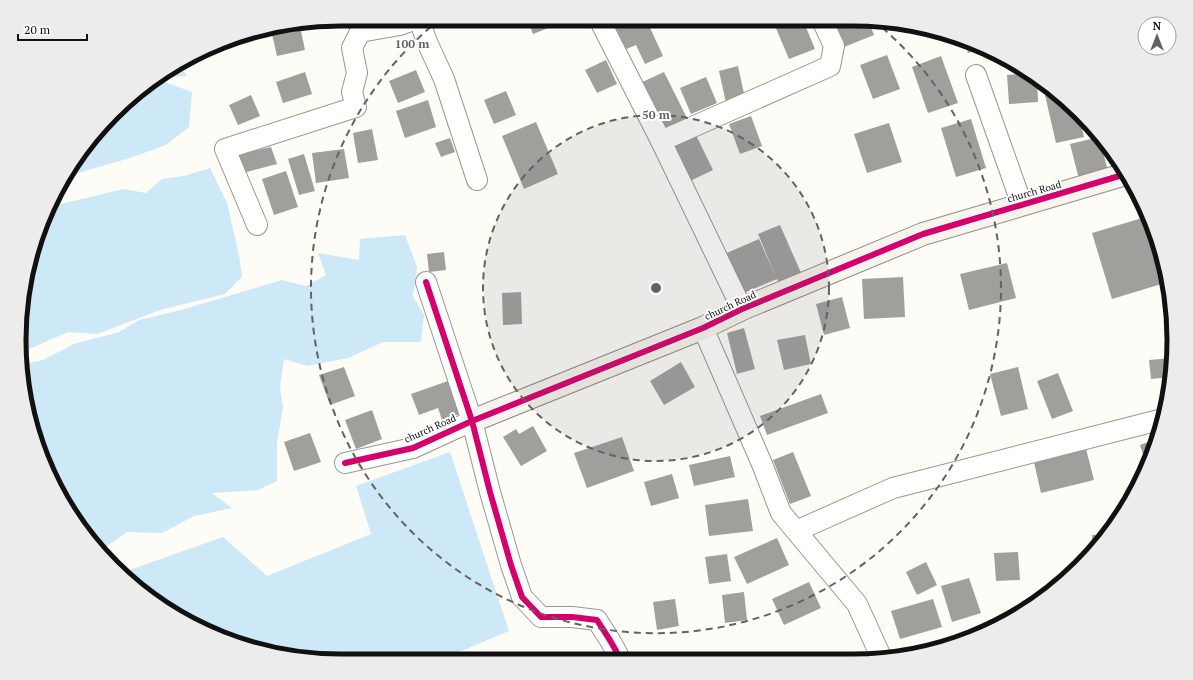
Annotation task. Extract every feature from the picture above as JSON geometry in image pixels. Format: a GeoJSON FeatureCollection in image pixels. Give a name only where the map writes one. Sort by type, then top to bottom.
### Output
{"type":"FeatureCollection","features":[{"type":"Feature","properties":{"kind":"street"},"geometry":{"type":"LineString","coordinates":[[257,224],[225,149],[356,107],[352,92],[357,73],[352,48],[360,32],[400,26]]}},
{"type":"Feature","properties":{"kind":"street"},"geometry":{"type":"LineString","coordinates":[[422,26],[444,79],[477,180]]}},
{"type":"Feature","properties":{"kind":"street","name":"church Road"},"geometry":{"type":"LineString","coordinates":[[603,26],[661,141],[742,309]]}},
{"type":"Feature","properties":{"kind":"street"},"geometry":{"type":"LineString","coordinates":[[661,141],[830,66],[834,46],[825,26]]}},
{"type":"Feature","properties":{"kind":"street"},"geometry":{"type":"LineString","coordinates":[[976,75],[1022,205]]}},
{"type":"Feature","properties":{"kind":"street","name":"church Road"},"geometry":{"type":"LineString","coordinates":[[345,463],[413,448],[472,420],[703,328],[742,309],[923,234],[1120,176]]}},
{"type":"Feature","properties":{"kind":"street"},"geometry":{"type":"LineString","coordinates":[[426,282],[472,420],[490,492],[522,597],[541,616],[572,616],[597,620],[618,654]]}},
{"type":"Feature","properties":{"kind":"street"},"geometry":{"type":"LineString","coordinates":[[703,328],[762,464],[781,513],[857,604],[879,652]]}},
{"type":"Feature","properties":{"kind":"street"},"geometry":{"type":"LineString","coordinates":[[796,531],[893,488],[1156,421]]}},
{"type":"Feature","properties":{"kind":"water"},"geometry":{"type":"Polygon","coordinates":[[[182,69],[187,76],[169,77],[182,69]]]}},
{"type":"Feature","properties":{"kind":"water"},"geometry":{"type":"Polygon","coordinates":[[[163,81],[192,92],[189,127],[166,145],[130,158],[73,175],[104,133],[133,104],[149,91],[163,81]]]}},
{"type":"Feature","properties":{"kind":"water"},"geometry":{"type":"Polygon","coordinates":[[[210,168],[227,203],[239,255],[242,277],[225,294],[160,310],[97,334],[68,332],[26,350],[27,319],[32,279],[43,239],[56,205],[123,189],[146,193],[162,179],[184,176],[210,168]]]}},
{"type":"Feature","properties":{"kind":"water"},"geometry":{"type":"Polygon","coordinates":[[[405,235],[417,267],[413,296],[424,315],[421,342],[383,342],[348,358],[307,366],[284,359],[280,387],[283,408],[277,442],[277,481],[258,490],[212,493],[232,508],[194,516],[162,533],[127,532],[104,548],[91,531],[68,497],[50,460],[32,401],[27,364],[43,360],[74,344],[119,332],[139,320],[181,310],[282,280],[306,286],[326,275],[318,253],[359,260],[360,239],[405,235]]]}},
{"type":"Feature","properties":{"kind":"water"},"geometry":{"type":"Polygon","coordinates":[[[450,452],[509,631],[454,654],[340,654],[279,648],[239,637],[201,622],[166,601],[127,571],[223,537],[267,576],[371,534],[356,486],[450,452]]]}},
{"type":"Feature","properties":{"kind":"building"},"geometry":{"type":"Polygon","coordinates":[[[530,26],[553,26],[533,34],[530,26]]]}},
{"type":"Feature","properties":{"kind":"building"},"geometry":{"type":"Polygon","coordinates":[[[613,26],[649,26],[663,56],[645,64],[636,45],[624,50],[613,26]]]}},
{"type":"Feature","properties":{"kind":"building"},"geometry":{"type":"Polygon","coordinates":[[[775,26],[805,26],[815,49],[789,59],[775,26]]]}},
{"type":"Feature","properties":{"kind":"building"},"geometry":{"type":"Polygon","coordinates":[[[836,26],[871,27],[874,35],[844,47],[836,26]]]}},
{"type":"Feature","properties":{"kind":"building"},"geometry":{"type":"Polygon","coordinates":[[[301,29],[305,50],[277,56],[272,34],[301,29]]]}},
{"type":"Feature","properties":{"kind":"building"},"geometry":{"type":"Polygon","coordinates":[[[966,48],[975,51],[968,53],[966,48]]]}},
{"type":"Feature","properties":{"kind":"building"},"geometry":{"type":"Polygon","coordinates":[[[887,55],[900,89],[873,99],[860,65],[887,55]]]}},
{"type":"Feature","properties":{"kind":"building"},"geometry":{"type":"Polygon","coordinates":[[[941,56],[958,103],[928,113],[912,67],[941,56]]]}},
{"type":"Feature","properties":{"kind":"building"},"geometry":{"type":"Polygon","coordinates":[[[606,60],[617,84],[597,93],[585,70],[606,60]]]}},
{"type":"Feature","properties":{"kind":"building"},"geometry":{"type":"Polygon","coordinates":[[[738,66],[745,98],[726,103],[719,71],[738,66]]]}},
{"type":"Feature","properties":{"kind":"building"},"geometry":{"type":"Polygon","coordinates":[[[416,70],[425,92],[398,103],[389,81],[416,70]]]}},
{"type":"Feature","properties":{"kind":"building"},"geometry":{"type":"Polygon","coordinates":[[[305,72],[312,94],[283,103],[276,82],[305,72]]]}},
{"type":"Feature","properties":{"kind":"building"},"geometry":{"type":"Polygon","coordinates":[[[664,72],[687,118],[663,129],[640,83],[664,72]]]}},
{"type":"Feature","properties":{"kind":"building"},"geometry":{"type":"Polygon","coordinates":[[[1019,74],[1037,86],[1038,102],[1009,104],[1007,75],[1019,74]]]}},
{"type":"Feature","properties":{"kind":"building"},"geometry":{"type":"Polygon","coordinates":[[[706,77],[717,103],[691,114],[680,88],[706,77]]]}},
{"type":"Feature","properties":{"kind":"building"},"geometry":{"type":"Polygon","coordinates":[[[506,91],[516,115],[494,124],[484,100],[506,91]]]}},
{"type":"Feature","properties":{"kind":"building"},"geometry":{"type":"Polygon","coordinates":[[[1044,91],[1081,125],[1084,137],[1056,143],[1044,91]]]}},
{"type":"Feature","properties":{"kind":"building"},"geometry":{"type":"Polygon","coordinates":[[[251,95],[260,116],[238,125],[229,105],[251,95]]]}},
{"type":"Feature","properties":{"kind":"building"},"geometry":{"type":"Polygon","coordinates":[[[428,100],[436,127],[405,138],[396,111],[428,100]]]}},
{"type":"Feature","properties":{"kind":"building"},"geometry":{"type":"Polygon","coordinates":[[[751,116],[762,146],[740,154],[729,124],[751,116]]]}},
{"type":"Feature","properties":{"kind":"building"},"geometry":{"type":"Polygon","coordinates":[[[971,119],[986,168],[956,177],[941,128],[971,119]]]}},
{"type":"Feature","properties":{"kind":"building"},"geometry":{"type":"Polygon","coordinates":[[[536,122],[558,174],[524,189],[502,136],[536,122]]]}},
{"type":"Feature","properties":{"kind":"building"},"geometry":{"type":"Polygon","coordinates":[[[889,123],[902,162],[867,173],[854,134],[889,123]]]}},
{"type":"Feature","properties":{"kind":"building"},"geometry":{"type":"Polygon","coordinates":[[[372,129],[378,160],[358,163],[353,133],[372,129]]]}},
{"type":"Feature","properties":{"kind":"building"},"geometry":{"type":"Polygon","coordinates":[[[696,135],[713,170],[690,181],[673,146],[696,135]]]}},
{"type":"Feature","properties":{"kind":"building"},"geometry":{"type":"Polygon","coordinates":[[[450,138],[455,152],[441,157],[435,143],[450,138]]]}},
{"type":"Feature","properties":{"kind":"building"},"geometry":{"type":"Polygon","coordinates":[[[1093,138],[1102,149],[1109,175],[1080,183],[1070,144],[1093,138]]]}},
{"type":"Feature","properties":{"kind":"building"},"geometry":{"type":"Polygon","coordinates":[[[271,147],[277,164],[243,173],[238,154],[271,147]]]}},
{"type":"Feature","properties":{"kind":"building"},"geometry":{"type":"Polygon","coordinates":[[[344,149],[349,178],[316,183],[312,153],[344,149]]]}},
{"type":"Feature","properties":{"kind":"building"},"geometry":{"type":"Polygon","coordinates":[[[304,154],[315,191],[299,195],[288,159],[304,154]]]}},
{"type":"Feature","properties":{"kind":"building"},"geometry":{"type":"Polygon","coordinates":[[[286,171],[298,207],[274,215],[262,179],[286,171]]]}},
{"type":"Feature","properties":{"kind":"building"},"geometry":{"type":"Polygon","coordinates":[[[1142,218],[1156,259],[1162,284],[1112,299],[1092,233],[1142,218]]]}},
{"type":"Feature","properties":{"kind":"building"},"geometry":{"type":"Polygon","coordinates":[[[780,225],[802,275],[779,284],[758,234],[780,225]]]}},
{"type":"Feature","properties":{"kind":"building"},"geometry":{"type":"Polygon","coordinates":[[[759,239],[777,279],[739,295],[722,255],[759,239]]]}},
{"type":"Feature","properties":{"kind":"building"},"geometry":{"type":"Polygon","coordinates":[[[444,252],[446,270],[429,272],[427,254],[444,252]]]}},
{"type":"Feature","properties":{"kind":"building"},"geometry":{"type":"Polygon","coordinates":[[[1007,263],[1016,298],[969,310],[960,274],[1007,263]]]}},
{"type":"Feature","properties":{"kind":"building"},"geometry":{"type":"Polygon","coordinates":[[[903,277],[905,317],[864,319],[862,279],[903,277]]]}},
{"type":"Feature","properties":{"kind":"building"},"geometry":{"type":"Polygon","coordinates":[[[521,292],[522,324],[503,325],[502,293],[521,292]]]}},
{"type":"Feature","properties":{"kind":"building"},"geometry":{"type":"Polygon","coordinates":[[[842,297],[850,328],[824,335],[816,304],[842,297]]]}},
{"type":"Feature","properties":{"kind":"building"},"geometry":{"type":"Polygon","coordinates":[[[744,328],[755,369],[737,374],[727,333],[744,328]]]}},
{"type":"Feature","properties":{"kind":"building"},"geometry":{"type":"Polygon","coordinates":[[[805,335],[811,364],[784,370],[777,340],[805,335]]]}},
{"type":"Feature","properties":{"kind":"building"},"geometry":{"type":"Polygon","coordinates":[[[1166,359],[1164,378],[1151,379],[1149,360],[1166,359]]]}},
{"type":"Feature","properties":{"kind":"building"},"geometry":{"type":"Polygon","coordinates":[[[681,362],[695,387],[664,405],[650,381],[681,362]]]}},
{"type":"Feature","properties":{"kind":"building"},"geometry":{"type":"Polygon","coordinates":[[[344,367],[355,396],[330,405],[319,375],[344,367]]]}},
{"type":"Feature","properties":{"kind":"building"},"geometry":{"type":"Polygon","coordinates":[[[1018,367],[1028,409],[1001,416],[990,374],[1018,367]]]}},
{"type":"Feature","properties":{"kind":"building"},"geometry":{"type":"Polygon","coordinates":[[[1058,373],[1073,411],[1052,419],[1037,381],[1058,373]]]}},
{"type":"Feature","properties":{"kind":"building"},"geometry":{"type":"Polygon","coordinates":[[[448,381],[460,414],[442,420],[438,408],[419,415],[411,394],[448,381]]]}},
{"type":"Feature","properties":{"kind":"building"},"geometry":{"type":"Polygon","coordinates":[[[821,394],[828,413],[767,435],[760,416],[821,394]]]}},
{"type":"Feature","properties":{"kind":"building"},"geometry":{"type":"Polygon","coordinates":[[[372,410],[382,439],[356,449],[345,420],[372,410]]]}},
{"type":"Feature","properties":{"kind":"building"},"geometry":{"type":"Polygon","coordinates":[[[533,426],[547,451],[521,466],[503,437],[516,429],[519,434],[533,426]]]}},
{"type":"Feature","properties":{"kind":"building"},"geometry":{"type":"Polygon","coordinates":[[[310,433],[321,462],[294,471],[284,442],[310,433]]]}},
{"type":"Feature","properties":{"kind":"building"},"geometry":{"type":"Polygon","coordinates":[[[622,437],[634,471],[587,488],[574,453],[622,437]]]}},
{"type":"Feature","properties":{"kind":"building"},"geometry":{"type":"Polygon","coordinates":[[[1150,442],[1144,457],[1140,445],[1150,442]]]}},
{"type":"Feature","properties":{"kind":"building"},"geometry":{"type":"Polygon","coordinates":[[[1085,445],[1094,480],[1041,493],[1033,458],[1085,445]]]}},
{"type":"Feature","properties":{"kind":"building"},"geometry":{"type":"Polygon","coordinates":[[[793,452],[811,496],[790,504],[773,460],[793,452]]]}},
{"type":"Feature","properties":{"kind":"building"},"geometry":{"type":"Polygon","coordinates":[[[730,456],[735,477],[694,486],[689,465],[730,456]]]}},
{"type":"Feature","properties":{"kind":"building"},"geometry":{"type":"Polygon","coordinates":[[[672,474],[679,498],[651,506],[644,482],[672,474]]]}},
{"type":"Feature","properties":{"kind":"building"},"geometry":{"type":"Polygon","coordinates":[[[748,499],[753,531],[709,536],[705,505],[748,499]]]}},
{"type":"Feature","properties":{"kind":"building"},"geometry":{"type":"Polygon","coordinates":[[[1092,535],[1099,535],[1092,543],[1092,535]]]}},
{"type":"Feature","properties":{"kind":"building"},"geometry":{"type":"Polygon","coordinates":[[[777,538],[789,565],[747,584],[734,557],[777,538]]]}},
{"type":"Feature","properties":{"kind":"building"},"geometry":{"type":"Polygon","coordinates":[[[1018,552],[1020,580],[996,581],[994,553],[1018,552]]]}},
{"type":"Feature","properties":{"kind":"building"},"geometry":{"type":"Polygon","coordinates":[[[727,554],[731,581],[709,584],[705,557],[727,554]]]}},
{"type":"Feature","properties":{"kind":"building"},"geometry":{"type":"Polygon","coordinates":[[[926,562],[937,585],[917,595],[906,572],[926,562]]]}},
{"type":"Feature","properties":{"kind":"building"},"geometry":{"type":"Polygon","coordinates":[[[969,578],[981,613],[952,622],[941,586],[969,578]]]}},
{"type":"Feature","properties":{"kind":"building"},"geometry":{"type":"Polygon","coordinates":[[[809,582],[821,608],[784,625],[772,599],[809,582]]]}},
{"type":"Feature","properties":{"kind":"building"},"geometry":{"type":"Polygon","coordinates":[[[744,592],[747,620],[725,623],[722,595],[744,592]]]}},
{"type":"Feature","properties":{"kind":"building"},"geometry":{"type":"Polygon","coordinates":[[[675,599],[679,626],[657,630],[653,602],[675,599]]]}},
{"type":"Feature","properties":{"kind":"building"},"geometry":{"type":"Polygon","coordinates":[[[933,599],[942,627],[900,639],[891,611],[933,599]]]}},
{"type":"Feature","properties":{"kind":"cycle path"},"geometry":{"type":"LineString","coordinates":[[345,463],[413,448],[472,421],[703,328],[742,309],[923,234],[1120,176]]}},
{"type":"Feature","properties":{"kind":"cycle path"},"geometry":{"type":"LineString","coordinates":[[426,282],[472,421],[490,492],[522,597],[541,617],[572,617],[597,620],[618,654]]}}]}
